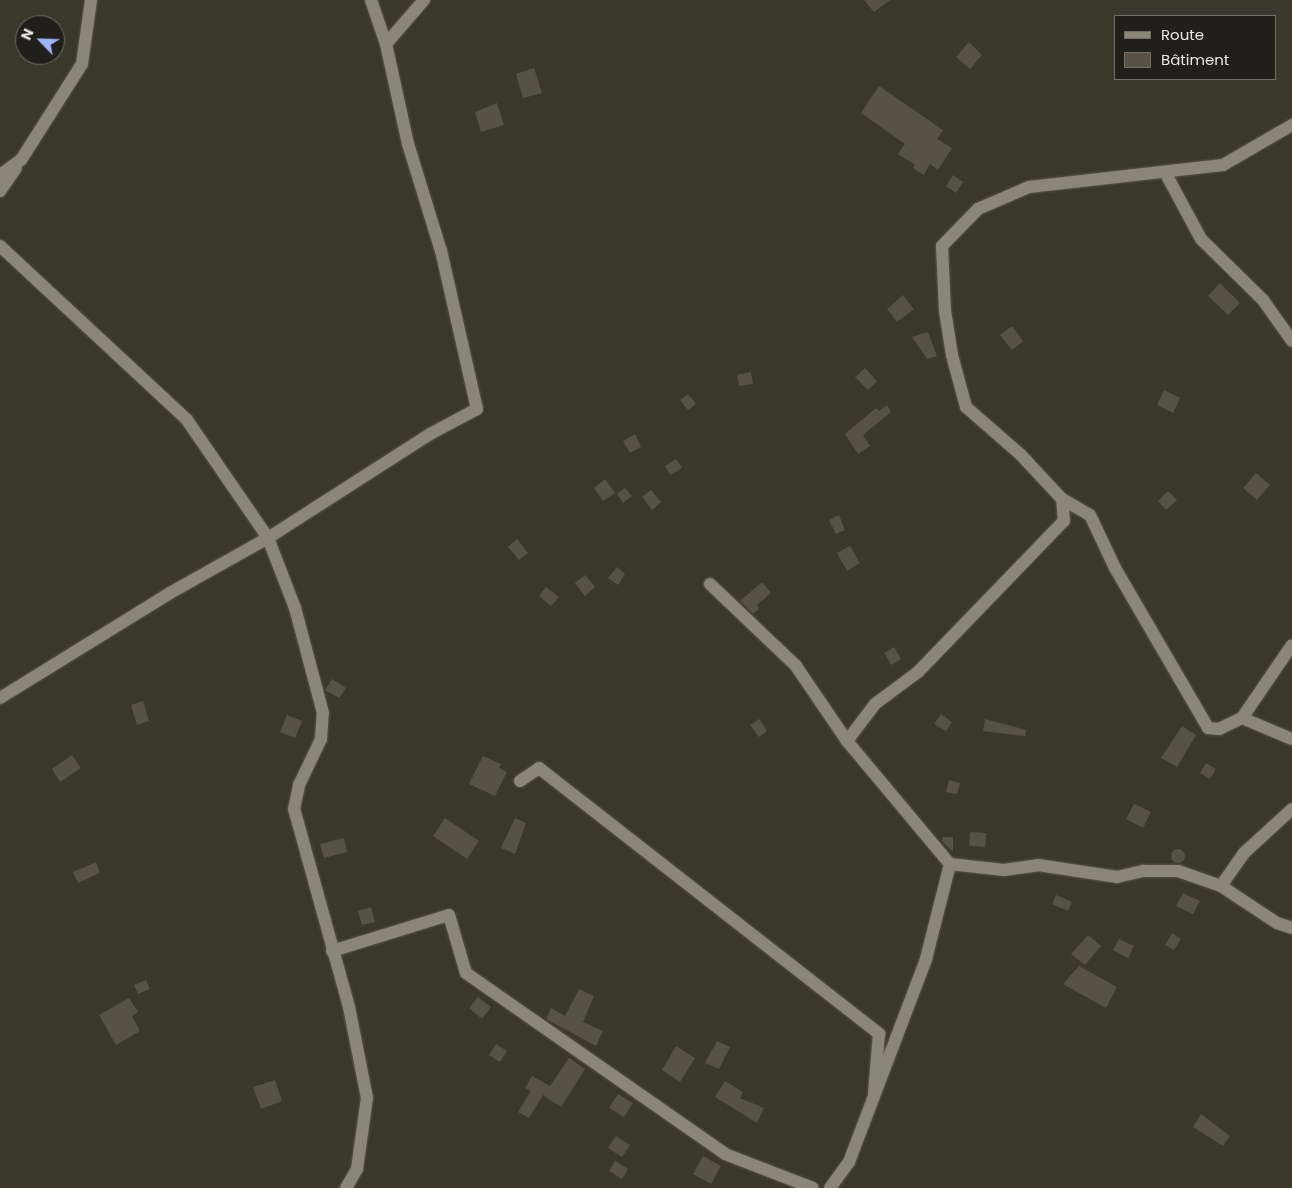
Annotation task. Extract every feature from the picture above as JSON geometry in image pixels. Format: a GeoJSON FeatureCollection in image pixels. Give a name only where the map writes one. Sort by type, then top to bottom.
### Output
{"type":"FeatureCollection","features":[{"type":"Feature","properties":{"kind":"street"},"geometry":{"type":"LineString","coordinates":[[0,191],[82,64],[91,0]]}},
{"type":"Feature","properties":{"kind":"street"},"geometry":{"type":"LineString","coordinates":[[0,698],[170,592],[268,538],[430,434],[477,409],[441,251],[408,144],[386,44],[370,0]]}},
{"type":"Feature","properties":{"kind":"street"},"geometry":{"type":"LineString","coordinates":[[386,44],[424,0]]}},
{"type":"Feature","properties":{"kind":"street"},"geometry":{"type":"LineString","coordinates":[[1292,125],[1224,165],[1166,174],[1029,187],[978,209],[942,246],[945,311],[952,355],[966,408],[1021,455],[1062,499],[1090,515],[1115,568],[1208,728],[1219,729],[1242,718],[1292,645]]}},
{"type":"Feature","properties":{"kind":"street"},"geometry":{"type":"LineString","coordinates":[[0,175],[21,160]]}},
{"type":"Feature","properties":{"kind":"street"},"geometry":{"type":"LineString","coordinates":[[1166,174],[1201,238],[1263,300],[1292,341]]}},
{"type":"Feature","properties":{"kind":"street"},"geometry":{"type":"LineString","coordinates":[[0,246],[188,420],[268,538],[295,608],[323,713],[321,739],[299,785],[294,810],[332,951],[350,1007],[367,1098],[357,1169],[346,1188]]}},
{"type":"Feature","properties":{"kind":"street"},"geometry":{"type":"LineString","coordinates":[[847,741],[875,704],[918,672],[1042,546],[1064,521],[1062,499]]}},
{"type":"Feature","properties":{"kind":"street"},"geometry":{"type":"LineString","coordinates":[[710,584],[796,666],[847,741],[950,864],[1004,870],[1038,865],[1117,877],[1144,871],[1178,871],[1222,886],[1277,923],[1292,928]]}},
{"type":"Feature","properties":{"kind":"street"},"geometry":{"type":"LineString","coordinates":[[1242,718],[1292,739]]}},
{"type":"Feature","properties":{"kind":"street"},"geometry":{"type":"LineString","coordinates":[[520,781],[539,768],[879,1034],[874,1093]]}},
{"type":"Feature","properties":{"kind":"street"},"geometry":{"type":"LineString","coordinates":[[1222,886],[1244,854],[1292,809]]}},
{"type":"Feature","properties":{"kind":"street"},"geometry":{"type":"LineString","coordinates":[[830,1188],[849,1162],[926,959],[950,864]]}},
{"type":"Feature","properties":{"kind":"street"},"geometry":{"type":"LineString","coordinates":[[332,951],[449,915],[466,973],[725,1154],[813,1188]]}},
{"type":"Feature","properties":{"kind":"building"},"geometry":{"type":"Polygon","coordinates":[[[864,0],[890,0],[874,12],[864,0]]]}},
{"type":"Feature","properties":{"kind":"building"},"geometry":{"type":"Polygon","coordinates":[[[969,42],[982,55],[970,69],[956,57],[969,42]]]}},
{"type":"Feature","properties":{"kind":"building"},"geometry":{"type":"Polygon","coordinates":[[[534,68],[542,93],[523,98],[516,74],[534,68]]]}},
{"type":"Feature","properties":{"kind":"building"},"geometry":{"type":"Polygon","coordinates":[[[879,86],[943,130],[937,139],[952,148],[938,170],[930,164],[924,175],[913,168],[915,165],[898,154],[905,144],[861,113],[879,86]]]}},
{"type":"Feature","properties":{"kind":"building"},"geometry":{"type":"Polygon","coordinates":[[[497,103],[504,125],[481,132],[475,112],[497,103]]]}},
{"type":"Feature","properties":{"kind":"building"},"geometry":{"type":"Polygon","coordinates":[[[953,175],[963,182],[956,193],[946,186],[953,175]]]}},
{"type":"Feature","properties":{"kind":"building"},"geometry":{"type":"Polygon","coordinates":[[[1220,283],[1240,303],[1228,315],[1208,296],[1220,283]]]}},
{"type":"Feature","properties":{"kind":"building"},"geometry":{"type":"Polygon","coordinates":[[[903,295],[914,309],[897,322],[887,309],[903,295]]]}},
{"type":"Feature","properties":{"kind":"building"},"geometry":{"type":"Polygon","coordinates":[[[1012,326],[1023,341],[1012,350],[1000,335],[1012,326]]]}},
{"type":"Feature","properties":{"kind":"building"},"geometry":{"type":"Polygon","coordinates":[[[928,332],[937,356],[927,359],[912,337],[928,332]]]}},
{"type":"Feature","properties":{"kind":"building"},"geometry":{"type":"Polygon","coordinates":[[[865,368],[877,381],[868,390],[855,377],[865,368]]]}},
{"type":"Feature","properties":{"kind":"building"},"geometry":{"type":"Polygon","coordinates":[[[751,372],[753,384],[739,386],[737,375],[751,372]]]}},
{"type":"Feature","properties":{"kind":"building"},"geometry":{"type":"Polygon","coordinates":[[[1164,390],[1180,398],[1173,413],[1157,405],[1164,390]]]}},
{"type":"Feature","properties":{"kind":"building"},"geometry":{"type":"Polygon","coordinates":[[[688,394],[696,404],[688,410],[680,400],[688,394]]]}},
{"type":"Feature","properties":{"kind":"building"},"geometry":{"type":"Polygon","coordinates":[[[887,405],[891,412],[863,435],[870,446],[858,454],[845,434],[876,408],[879,411],[887,405]]]}},
{"type":"Feature","properties":{"kind":"building"},"geometry":{"type":"Polygon","coordinates":[[[635,434],[641,447],[630,453],[623,441],[635,434]]]}},
{"type":"Feature","properties":{"kind":"building"},"geometry":{"type":"Polygon","coordinates":[[[676,459],[682,468],[670,475],[665,466],[676,459]]]}},
{"type":"Feature","properties":{"kind":"building"},"geometry":{"type":"Polygon","coordinates":[[[1256,473],[1270,485],[1257,500],[1243,488],[1256,473]]]}},
{"type":"Feature","properties":{"kind":"building"},"geometry":{"type":"Polygon","coordinates":[[[605,479],[615,493],[603,501],[594,488],[605,479]]]}},
{"type":"Feature","properties":{"kind":"building"},"geometry":{"type":"Polygon","coordinates":[[[625,488],[632,496],[623,503],[617,494],[625,488]]]}},
{"type":"Feature","properties":{"kind":"building"},"geometry":{"type":"Polygon","coordinates":[[[651,490],[661,502],[652,510],[642,497],[651,490]]]}},
{"type":"Feature","properties":{"kind":"building"},"geometry":{"type":"Polygon","coordinates":[[[1168,491],[1177,500],[1166,510],[1158,501],[1168,491]]]}},
{"type":"Feature","properties":{"kind":"building"},"geometry":{"type":"Polygon","coordinates":[[[839,515],[845,530],[836,534],[829,520],[839,515]]]}},
{"type":"Feature","properties":{"kind":"building"},"geometry":{"type":"Polygon","coordinates":[[[517,539],[528,553],[519,560],[508,547],[517,539]]]}},
{"type":"Feature","properties":{"kind":"building"},"geometry":{"type":"Polygon","coordinates":[[[850,546],[860,563],[847,571],[837,553],[850,546]]]}},
{"type":"Feature","properties":{"kind":"building"},"geometry":{"type":"Polygon","coordinates":[[[617,567],[625,574],[618,585],[608,578],[617,567]]]}},
{"type":"Feature","properties":{"kind":"building"},"geometry":{"type":"Polygon","coordinates":[[[585,575],[595,587],[585,596],[575,583],[585,575]]]}},
{"type":"Feature","properties":{"kind":"building"},"geometry":{"type":"Polygon","coordinates":[[[762,582],[771,593],[757,605],[759,609],[753,614],[740,601],[762,582]]]}},
{"type":"Feature","properties":{"kind":"building"},"geometry":{"type":"Polygon","coordinates":[[[546,587],[559,597],[551,606],[539,596],[546,587]]]}},
{"type":"Feature","properties":{"kind":"building"},"geometry":{"type":"Polygon","coordinates":[[[894,647],[901,659],[891,665],[884,653],[894,647]]]}},
{"type":"Feature","properties":{"kind":"building"},"geometry":{"type":"Polygon","coordinates":[[[332,679],[346,688],[339,698],[325,690],[332,679]]]}},
{"type":"Feature","properties":{"kind":"building"},"geometry":{"type":"Polygon","coordinates":[[[143,701],[149,721],[137,725],[131,705],[143,701]]]}},
{"type":"Feature","properties":{"kind":"building"},"geometry":{"type":"Polygon","coordinates":[[[941,714],[952,722],[946,731],[934,724],[941,714]]]}},
{"type":"Feature","properties":{"kind":"building"},"geometry":{"type":"Polygon","coordinates":[[[287,715],[302,721],[295,738],[280,732],[287,715]]]}},
{"type":"Feature","properties":{"kind":"building"},"geometry":{"type":"Polygon","coordinates":[[[759,719],[767,731],[759,737],[750,725],[759,719]]]}},
{"type":"Feature","properties":{"kind":"building"},"geometry":{"type":"Polygon","coordinates":[[[985,719],[1026,730],[1025,736],[983,731],[985,719]]]}},
{"type":"Feature","properties":{"kind":"building"},"geometry":{"type":"Polygon","coordinates":[[[1182,726],[1196,735],[1177,767],[1161,758],[1182,726]]]}},
{"type":"Feature","properties":{"kind":"building"},"geometry":{"type":"Polygon","coordinates":[[[72,755],[81,768],[60,782],[52,769],[72,755]]]}},
{"type":"Feature","properties":{"kind":"building"},"geometry":{"type":"Polygon","coordinates":[[[483,756],[501,764],[499,768],[507,772],[495,796],[469,784],[483,756]]]}},
{"type":"Feature","properties":{"kind":"building"},"geometry":{"type":"Polygon","coordinates":[[[1206,763],[1216,769],[1210,779],[1200,773],[1206,763]]]}},
{"type":"Feature","properties":{"kind":"building"},"geometry":{"type":"Polygon","coordinates":[[[949,780],[960,783],[957,794],[946,792],[949,780]]]}},
{"type":"Feature","properties":{"kind":"building"},"geometry":{"type":"Polygon","coordinates":[[[1134,804],[1151,812],[1143,828],[1126,819],[1134,804]]]}},
{"type":"Feature","properties":{"kind":"building"},"geometry":{"type":"Polygon","coordinates":[[[445,818],[479,841],[467,859],[433,836],[445,818]]]}},
{"type":"Feature","properties":{"kind":"building"},"geometry":{"type":"Polygon","coordinates":[[[515,818],[526,823],[515,854],[501,848],[515,818]]]}},
{"type":"Feature","properties":{"kind":"building"},"geometry":{"type":"Polygon","coordinates":[[[970,832],[986,833],[985,847],[969,846],[970,832]]]}},
{"type":"Feature","properties":{"kind":"building"},"geometry":{"type":"Polygon","coordinates":[[[942,837],[953,837],[953,852],[942,841],[942,837]]]}},
{"type":"Feature","properties":{"kind":"building"},"geometry":{"type":"Polygon","coordinates":[[[344,838],[347,852],[324,858],[320,844],[344,838]]]}},
{"type":"Feature","properties":{"kind":"building"},"geometry":{"type":"Polygon","coordinates":[[[1178,849],[1183,851],[1185,856],[1183,861],[1178,863],[1173,861],[1171,856],[1173,851],[1178,849]]]}},
{"type":"Feature","properties":{"kind":"building"},"geometry":{"type":"Polygon","coordinates":[[[96,862],[100,873],[78,883],[73,872],[96,862]]]}},
{"type":"Feature","properties":{"kind":"building"},"geometry":{"type":"Polygon","coordinates":[[[1183,893],[1200,901],[1193,914],[1176,906],[1183,893]]]}},
{"type":"Feature","properties":{"kind":"building"},"geometry":{"type":"Polygon","coordinates":[[[1056,895],[1072,902],[1068,911],[1052,904],[1056,895]]]}},
{"type":"Feature","properties":{"kind":"building"},"geometry":{"type":"Polygon","coordinates":[[[371,907],[375,922],[362,925],[358,911],[371,907]]]}},
{"type":"Feature","properties":{"kind":"building"},"geometry":{"type":"Polygon","coordinates":[[[1172,933],[1181,939],[1174,950],[1165,945],[1172,933]]]}},
{"type":"Feature","properties":{"kind":"building"},"geometry":{"type":"Polygon","coordinates":[[[1088,935],[1101,946],[1085,965],[1071,954],[1088,935]]]}},
{"type":"Feature","properties":{"kind":"building"},"geometry":{"type":"Polygon","coordinates":[[[1119,939],[1134,946],[1128,958],[1113,950],[1119,939]]]}},
{"type":"Feature","properties":{"kind":"building"},"geometry":{"type":"Polygon","coordinates":[[[1079,966],[1117,987],[1106,1008],[1063,984],[1079,966]]]}},
{"type":"Feature","properties":{"kind":"building"},"geometry":{"type":"Polygon","coordinates":[[[146,980],[150,989],[138,994],[134,985],[146,980]]]}},
{"type":"Feature","properties":{"kind":"building"},"geometry":{"type":"Polygon","coordinates":[[[579,989],[594,996],[583,1022],[603,1031],[596,1046],[546,1019],[551,1008],[565,1016],[579,989]]]}},
{"type":"Feature","properties":{"kind":"building"},"geometry":{"type":"Polygon","coordinates":[[[478,997],[491,1007],[482,1019],[469,1008],[478,997]]]}},
{"type":"Feature","properties":{"kind":"building"},"geometry":{"type":"Polygon","coordinates":[[[129,998],[138,1012],[132,1016],[140,1031],[116,1045],[99,1015],[129,998]]]}},
{"type":"Feature","properties":{"kind":"building"},"geometry":{"type":"Polygon","coordinates":[[[717,1041],[730,1047],[719,1069],[705,1063],[717,1041]]]}},
{"type":"Feature","properties":{"kind":"building"},"geometry":{"type":"Polygon","coordinates":[[[496,1044],[507,1051],[500,1062],[489,1055],[496,1044]]]}},
{"type":"Feature","properties":{"kind":"building"},"geometry":{"type":"Polygon","coordinates":[[[676,1046],[695,1058],[680,1082],[662,1070],[676,1046]]]}},
{"type":"Feature","properties":{"kind":"building"},"geometry":{"type":"Polygon","coordinates":[[[569,1058],[585,1069],[561,1107],[543,1095],[529,1118],[518,1112],[531,1091],[525,1088],[532,1076],[550,1086],[569,1058]]]}},
{"type":"Feature","properties":{"kind":"building"},"geometry":{"type":"Polygon","coordinates":[[[275,1080],[282,1101],[261,1109],[253,1087],[275,1080]]]}},
{"type":"Feature","properties":{"kind":"building"},"geometry":{"type":"Polygon","coordinates":[[[725,1081],[743,1092],[740,1098],[764,1108],[757,1123],[715,1097],[725,1081]]]}},
{"type":"Feature","properties":{"kind":"building"},"geometry":{"type":"Polygon","coordinates":[[[618,1094],[633,1103],[624,1117],[609,1108],[618,1094]]]}},
{"type":"Feature","properties":{"kind":"building"},"geometry":{"type":"Polygon","coordinates":[[[1201,1114],[1230,1136],[1223,1146],[1193,1127],[1201,1114]]]}},
{"type":"Feature","properties":{"kind":"building"},"geometry":{"type":"Polygon","coordinates":[[[616,1136],[630,1145],[622,1157],[608,1148],[616,1136]]]}},
{"type":"Feature","properties":{"kind":"building"},"geometry":{"type":"Polygon","coordinates":[[[703,1156],[721,1166],[711,1184],[693,1174],[703,1156]]]}},
{"type":"Feature","properties":{"kind":"building"},"geometry":{"type":"Polygon","coordinates":[[[615,1161],[628,1169],[622,1179],[609,1171],[615,1161]]]}}]}
